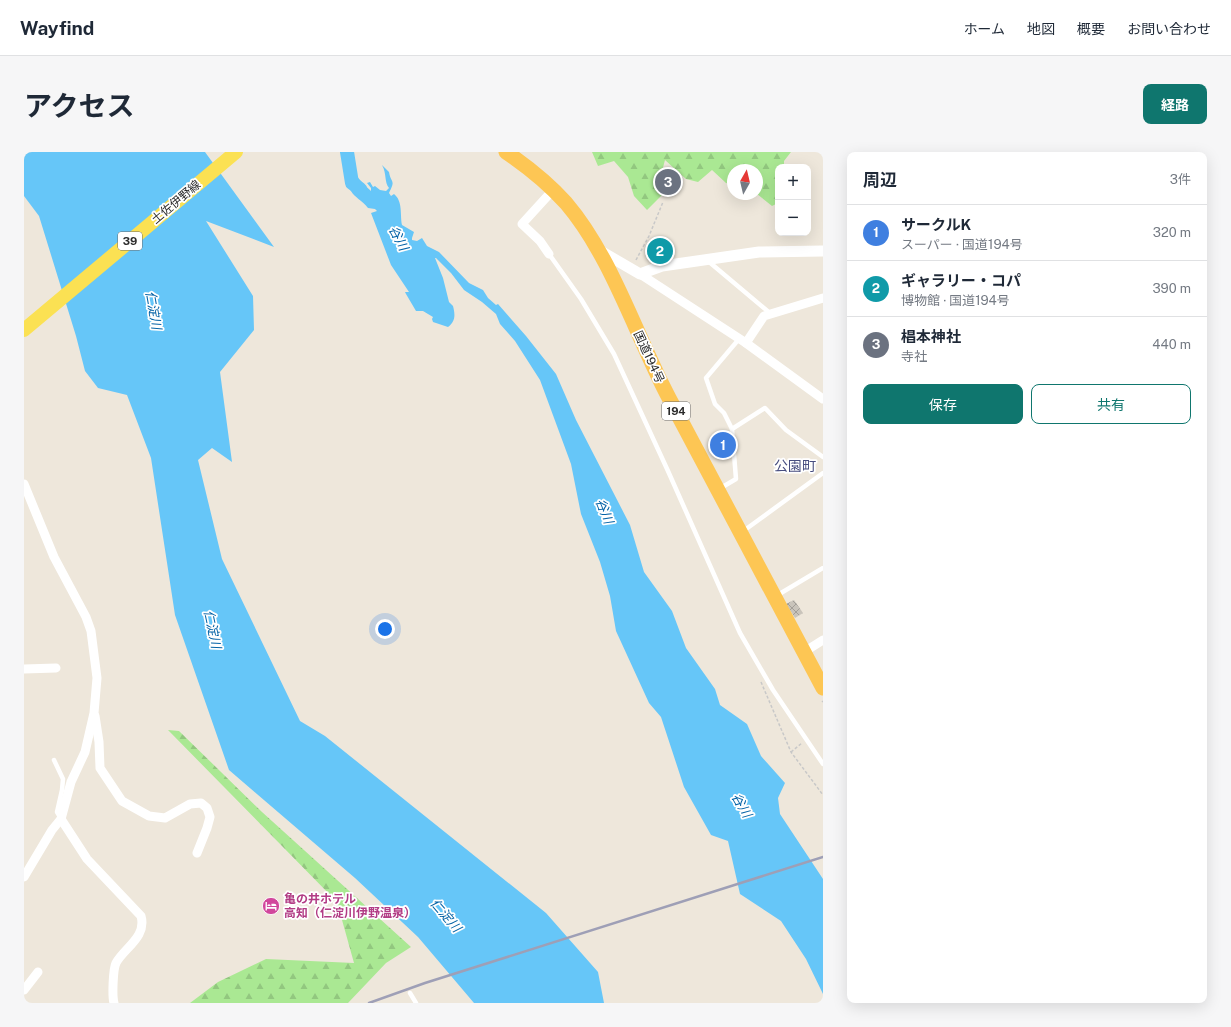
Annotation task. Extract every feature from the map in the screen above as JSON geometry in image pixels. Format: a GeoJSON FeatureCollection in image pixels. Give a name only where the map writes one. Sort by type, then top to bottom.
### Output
{"type":"FeatureCollection","features":[{"type":"Feature","properties":{"kind":"highway","name":"国道194号"},"geometry":{"type":"LineString","coordinates":[[506,152],[538,175],[553,190],[576,216],[597,248],[620,293],[662,385],[804,652],[823,697]]}},
{"type":"Feature","properties":{"kind":"main road","name":"土佐伊野線"},"geometry":{"type":"LineString","coordinates":[[24,330],[236,152]]}},
{"type":"Feature","properties":{"kind":"street"},"geometry":{"type":"LineString","coordinates":[[549,254],[540,241],[522,224],[553,190]]}},
{"type":"Feature","properties":{"kind":"street"},"geometry":{"type":"LineString","coordinates":[[597,248],[742,341],[823,399]]}},
{"type":"Feature","properties":{"kind":"street"},"geometry":{"type":"LineString","coordinates":[[636,272],[662,266],[759,252],[823,251]]}},
{"type":"Feature","properties":{"kind":"street"},"geometry":{"type":"LineString","coordinates":[[742,341],[764,316],[823,298]]}},
{"type":"Feature","properties":{"kind":"street"},"geometry":{"type":"LineString","coordinates":[[24,484],[54,557],[86,617],[91,631],[97,678],[94,713],[85,752],[71,782],[61,819],[52,830],[24,878]]}},
{"type":"Feature","properties":{"kind":"street"},"geometry":{"type":"LineString","coordinates":[[804,652],[823,640]]}},
{"type":"Feature","properties":{"kind":"street"},"geometry":{"type":"LineString","coordinates":[[24,669],[56,668]]}},
{"type":"Feature","properties":{"kind":"street"},"geometry":{"type":"LineString","coordinates":[[94,713],[99,742],[100,768],[122,801],[149,816],[164,818],[190,804],[201,803],[207,808],[210,816],[197,853]]}},
{"type":"Feature","properties":{"kind":"street"},"geometry":{"type":"LineString","coordinates":[[61,819],[87,859],[141,916],[142,923],[138,936],[116,964],[113,994],[114,1003]]}},
{"type":"Feature","properties":{"kind":"street"},"geometry":{"type":"LineString","coordinates":[[24,990],[38,972]]}},
{"type":"Feature","properties":{"kind":"lane"},"geometry":{"type":"LineString","coordinates":[[549,254],[581,299],[614,354],[740,633],[773,690],[823,764]]}},
{"type":"Feature","properties":{"kind":"lane"},"geometry":{"type":"LineString","coordinates":[[706,260],[771,314]]}},
{"type":"Feature","properties":{"kind":"lane"},"geometry":{"type":"LineString","coordinates":[[717,490],[736,479],[732,429],[724,413],[714,404],[706,378],[742,341]]}},
{"type":"Feature","properties":{"kind":"lane"},"geometry":{"type":"LineString","coordinates":[[732,429],[765,408],[786,430],[823,457]]}},
{"type":"Feature","properties":{"kind":"lane"},"geometry":{"type":"LineString","coordinates":[[740,533],[823,473]]}},
{"type":"Feature","properties":{"kind":"lane"},"geometry":{"type":"LineString","coordinates":[[775,597],[823,568]]}},
{"type":"Feature","properties":{"kind":"lane"},"geometry":{"type":"LineString","coordinates":[[54,760],[63,780],[57,812],[61,819]]}},
{"type":"Feature","properties":{"kind":"lane"},"geometry":{"type":"LineString","coordinates":[[410,993],[416,1003]]}},
{"type":"Feature","properties":{"kind":"path"},"geometry":{"type":"LineString","coordinates":[[636,272],[662,202]]}},
{"type":"Feature","properties":{"kind":"path"},"geometry":{"type":"LineString","coordinates":[[759,677],[791,752],[823,795]]}},
{"type":"Feature","properties":{"kind":"path"},"geometry":{"type":"LineString","coordinates":[[791,752],[806,740]]}},
{"type":"Feature","properties":{"kind":"green space"},"geometry":{"type":"Polygon","coordinates":[[[592,152],[791,152],[784,161],[784,164],[775,164],[775,204],[772,206],[763,199],[763,164],[727,164],[727,183],[712,170],[698,182],[686,179],[665,160],[660,179],[662,195],[647,210],[634,196],[628,177],[614,161],[598,166],[592,152]]]}},
{"type":"Feature","properties":{"kind":"green space"},"geometry":{"type":"Polygon","coordinates":[[[168,730],[179,731],[262,812],[411,947],[386,963],[348,1003],[190,1003],[218,982],[266,959],[354,963],[337,902],[168,730]]]}},
{"type":"Feature","properties":{"kind":"water","name":"仁淀川"},"geometry":{"type":"Polygon","coordinates":[[[24,152],[205,152],[274,247],[206,221],[253,296],[254,330],[220,372],[232,462],[212,448],[198,460],[222,559],[300,721],[325,736],[546,913],[598,972],[604,1003],[474,1003],[418,937],[355,878],[229,770],[175,615],[151,458],[127,395],[98,388],[85,371],[76,336],[39,216],[24,196],[24,152]]]}},
{"type":"Feature","properties":{"kind":"water"},"geometry":{"type":"Polygon","coordinates":[[[382,165],[389,172],[392,182],[389,193],[391,196],[394,194],[399,200],[402,225],[414,232],[412,240],[417,241],[422,238],[427,246],[439,252],[469,283],[483,290],[488,298],[496,305],[498,304],[526,336],[556,374],[576,420],[630,525],[644,572],[672,611],[686,648],[715,689],[720,705],[747,724],[761,756],[785,783],[778,798],[780,814],[823,879],[823,994],[806,959],[781,921],[740,894],[728,841],[711,835],[684,787],[661,717],[649,703],[616,631],[610,596],[600,562],[581,514],[571,464],[540,380],[515,341],[500,324],[496,314],[464,290],[451,273],[436,258],[449,302],[453,306],[454,320],[448,327],[433,322],[433,317],[423,311],[416,311],[405,292],[409,292],[391,265],[371,213],[377,211],[375,209],[368,208],[354,195],[350,189],[344,175],[355,174],[371,191],[371,188],[367,183],[370,182],[373,187],[375,186],[380,190],[386,191],[389,188],[386,183],[382,165]]]}},
{"type":"Feature","properties":{"kind":"building"},"geometry":{"type":"Polygon","coordinates":[[[660,240],[668,243],[671,251],[668,259],[660,262],[652,259],[649,251],[652,243],[660,240]]]}},
{"type":"Feature","properties":{"kind":"building"},"geometry":{"type":"Polygon","coordinates":[[[794,600],[803,613],[795,618],[786,604],[794,600]]]}},
{"type":"Feature","properties":{"kind":"waterway","name":"谷川"},"geometry":{"type":"LineString","coordinates":[[347,152],[352,183],[360,189]]}},
{"type":"Feature","properties":{"kind":"railway"},"geometry":{"type":"LineString","coordinates":[[369,1003],[425,983],[823,857]]}},
{"type":"Feature","properties":{"kind":"place","name":"椙本神社"},"geometry":{"type":"Point","coordinates":[668,182]}},
{"type":"Feature","properties":{"kind":"place","name":"ギャラリー・コパ"},"geometry":{"type":"Point","coordinates":[660,251]}},
{"type":"Feature","properties":{"kind":"place","name":"サークルK"},"geometry":{"type":"Point","coordinates":[723,445]}},
{"type":"Feature","properties":{"kind":"place","name":"亀の井ホテル 高知（仁淀川伊野温泉）"},"geometry":{"type":"Point","coordinates":[271,906]}},
{"type":"Feature","properties":{"kind":"district","name":"公園町"},"geometry":{"type":"Point","coordinates":[795,466]}}]}
